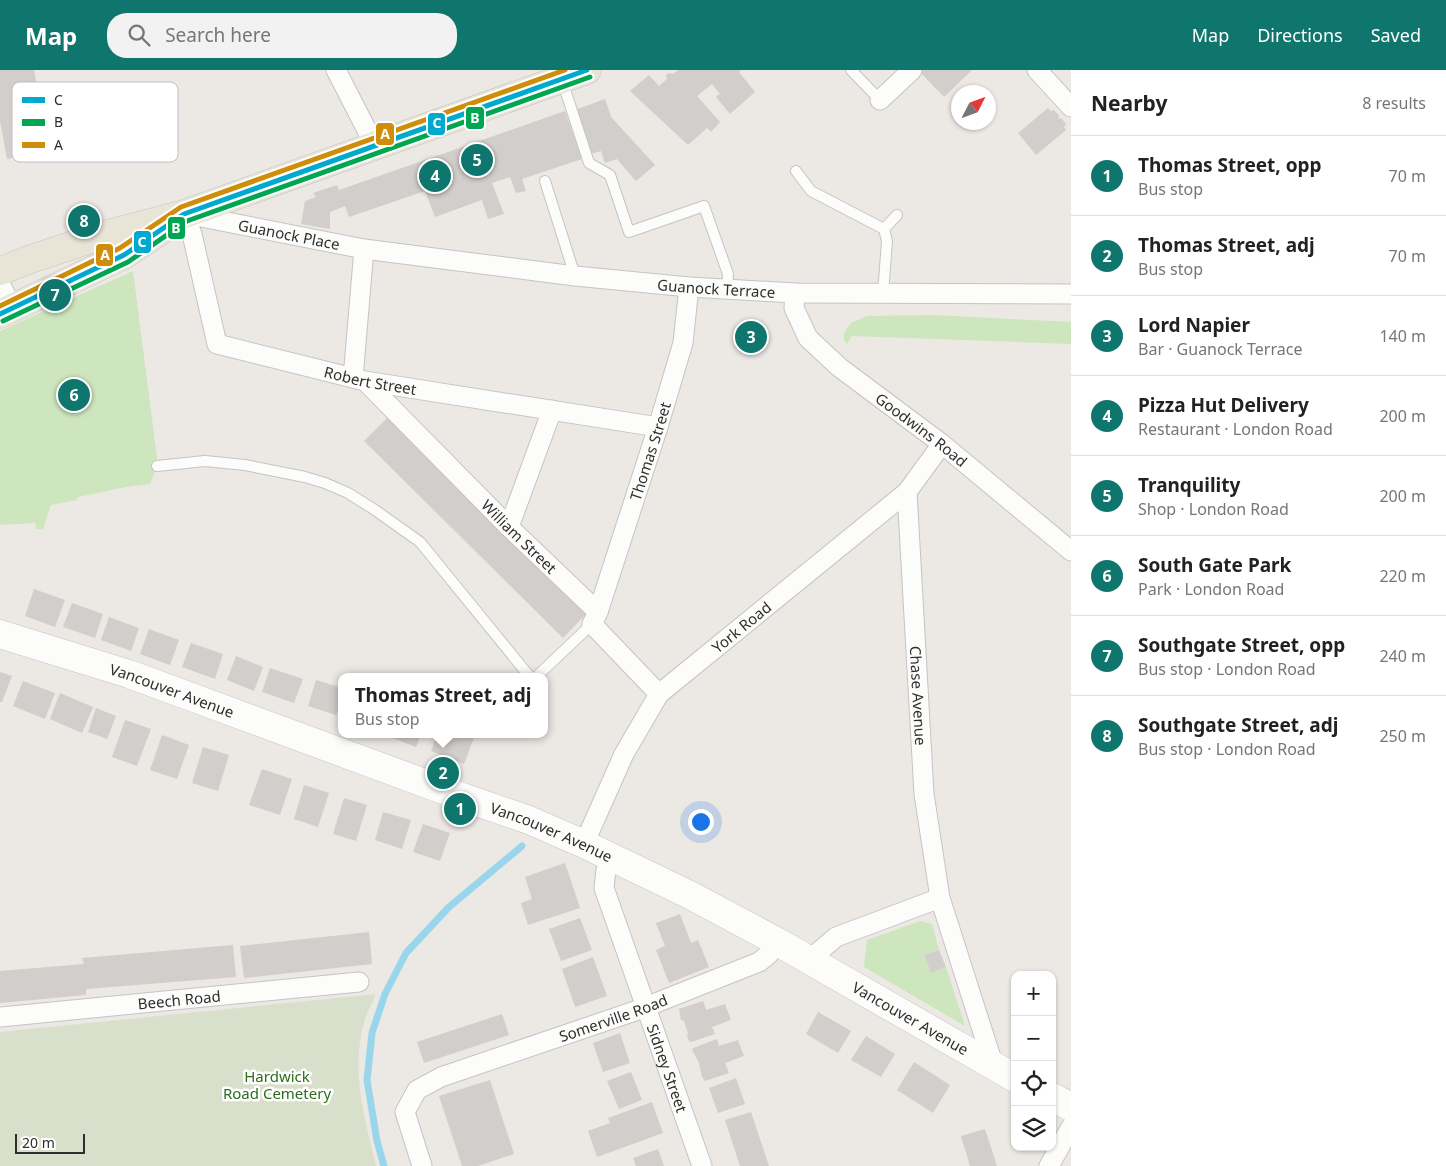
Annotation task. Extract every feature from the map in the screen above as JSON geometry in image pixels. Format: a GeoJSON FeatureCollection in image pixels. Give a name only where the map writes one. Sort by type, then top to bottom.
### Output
{"type":"FeatureCollection","features":[{"type":"Feature","properties":{"kind":"main road"},"geometry":{"type":"LineString","coordinates":[[0,271],[100,236],[184,214],[587,70]]}},
{"type":"Feature","properties":{"kind":"main road"},"geometry":{"type":"LineString","coordinates":[[6,311],[124,256],[184,214]]}},
{"type":"Feature","properties":{"kind":"main road","name":"Vancouver Avenue"},"geometry":{"type":"LineString","coordinates":[[0,634],[129,674],[455,795],[528,820],[584,844],[690,895],[776,941],[1004,1072]]}},
{"type":"Feature","properties":{"kind":"main road"},"geometry":{"type":"LineString","coordinates":[[1056,1099],[1071,1107]]}},
{"type":"Feature","properties":{"kind":"street"},"geometry":{"type":"LineString","coordinates":[[336,70],[375,146]]}},
{"type":"Feature","properties":{"kind":"street"},"geometry":{"type":"LineString","coordinates":[[880,100],[912,70]]}},
{"type":"Feature","properties":{"kind":"street"},"geometry":{"type":"LineString","coordinates":[[1037,70],[1071,107]]}},
{"type":"Feature","properties":{"kind":"street","name":"Guanock Place"},"geometry":{"type":"LineString","coordinates":[[184,214],[364,249]]}},
{"type":"Feature","properties":{"kind":"street","name":"Robert Street"},"geometry":{"type":"LineString","coordinates":[[184,214],[192,234],[217,344],[359,380],[658,426]]}},
{"type":"Feature","properties":{"kind":"street"},"geometry":{"type":"LineString","coordinates":[[359,380],[364,249]]}},
{"type":"Feature","properties":{"kind":"street","name":"Guanock Terrace"},"geometry":{"type":"LineString","coordinates":[[364,249],[575,276],[727,290],[883,294],[1071,294]]}},
{"type":"Feature","properties":{"kind":"street"},"geometry":{"type":"LineString","coordinates":[[0,284],[6,311]]}},
{"type":"Feature","properties":{"kind":"street","name":"Thomas Street"},"geometry":{"type":"LineString","coordinates":[[595,618],[683,343],[689,287]]}},
{"type":"Feature","properties":{"kind":"street","name":"Goodwins Road"},"geometry":{"type":"LineString","coordinates":[[795,292],[794,308],[808,338],[839,367],[942,444],[1071,551]]}},
{"type":"Feature","properties":{"kind":"street","name":"William Street"},"geometry":{"type":"LineString","coordinates":[[359,380],[509,527],[595,618],[658,694]]}},
{"type":"Feature","properties":{"kind":"street"},"geometry":{"type":"LineString","coordinates":[[509,527],[552,410]]}},
{"type":"Feature","properties":{"kind":"street","name":"York Road"},"geometry":{"type":"LineString","coordinates":[[584,844],[624,754],[658,694],[907,492],[942,444]]}},
{"type":"Feature","properties":{"kind":"street","name":"Chase Avenue"},"geometry":{"type":"LineString","coordinates":[[907,492],[924,794],[940,898],[1004,1072]]}},
{"type":"Feature","properties":{"kind":"street","name":"Sidney Street"},"geometry":{"type":"LineString","coordinates":[[611,858],[606,870],[604,888],[702,1166]]}},
{"type":"Feature","properties":{"kind":"street"},"geometry":{"type":"LineString","coordinates":[[808,960],[836,937],[940,898]]}},
{"type":"Feature","properties":{"kind":"street","name":"Somerville Road"},"geometry":{"type":"LineString","coordinates":[[422,1166],[405,1112],[417,1090],[441,1077],[646,1007],[759,962],[769,954],[776,941]]}},
{"type":"Feature","properties":{"kind":"street","name":"Beech Road"},"geometry":{"type":"LineString","coordinates":[[0,1017],[359,982]]}},
{"type":"Feature","properties":{"kind":"street"},"geometry":{"type":"LineString","coordinates":[[1049,1166],[1071,1127]]}},
{"type":"Feature","properties":{"kind":"lane"},"geometry":{"type":"LineString","coordinates":[[851,70],[880,100]]}},
{"type":"Feature","properties":{"kind":"lane"},"geometry":{"type":"LineString","coordinates":[[562,79],[589,163],[610,175],[629,232],[704,206],[728,274],[727,290]]}},
{"type":"Feature","properties":{"kind":"lane"},"geometry":{"type":"LineString","coordinates":[[796,171],[811,191],[884,229],[887,241],[883,294]]}},
{"type":"Feature","properties":{"kind":"lane"},"geometry":{"type":"LineString","coordinates":[[544,181],[575,276]]}},
{"type":"Feature","properties":{"kind":"lane"},"geometry":{"type":"LineString","coordinates":[[884,229],[897,215]]}},
{"type":"Feature","properties":{"kind":"lane"},"geometry":{"type":"LineString","coordinates":[[157,466],[205,461],[245,465],[305,477],[348,493],[420,542],[527,673]]}},
{"type":"Feature","properties":{"kind":"lane"},"geometry":{"type":"LineString","coordinates":[[540,673],[595,618]]}},
{"type":"Feature","properties":{"kind":"green space"},"geometry":{"type":"Polygon","coordinates":[[[133,271],[157,458],[157,466],[150,484],[78,497],[77,500],[51,505],[43,529],[36,529],[35,523],[0,525],[0,331],[133,271]]]}},
{"type":"Feature","properties":{"kind":"green space"},"geometry":{"type":"Polygon","coordinates":[[[933,315],[1071,322],[1071,344],[852,336],[847,344],[844,340],[844,334],[851,323],[867,316],[933,315]]]}},
{"type":"Feature","properties":{"kind":"green space"},"geometry":{"type":"Polygon","coordinates":[[[920,921],[932,924],[939,950],[924,956],[931,973],[946,967],[965,1026],[864,967],[867,940],[920,921]]]}},
{"type":"Feature","properties":{"kind":"green space","name":"Hardwick Road Cemetery"},"geometry":{"type":"Polygon","coordinates":[[[376,994],[365,1019],[361,1038],[359,1075],[363,1111],[376,1166],[0,1166],[0,1032],[376,994]]]}},
{"type":"Feature","properties":{"kind":"building"},"geometry":{"type":"Polygon","coordinates":[[[0,70],[34,70],[36,82],[12,82],[12,158],[7,159],[0,121],[0,70]]]}},
{"type":"Feature","properties":{"kind":"building"},"geometry":{"type":"Polygon","coordinates":[[[678,70],[741,70],[739,72],[755,92],[730,114],[716,97],[720,94],[712,84],[697,96],[720,122],[711,132],[707,128],[688,145],[630,91],[649,75],[659,86],[667,79],[666,75],[669,73],[673,74],[678,70]]]}},
{"type":"Feature","properties":{"kind":"building"},"geometry":{"type":"Polygon","coordinates":[[[918,70],[972,70],[956,85],[951,85],[951,90],[944,97],[918,70]]]}},
{"type":"Feature","properties":{"kind":"building"},"geometry":{"type":"Polygon","coordinates":[[[605,99],[611,117],[655,165],[636,181],[617,159],[605,163],[601,151],[591,154],[575,110],[605,99]]]}},
{"type":"Feature","properties":{"kind":"building"},"geometry":{"type":"Polygon","coordinates":[[[1048,108],[1051,111],[1054,110],[1059,116],[1058,119],[1061,118],[1066,124],[1064,127],[1066,130],[1036,155],[1018,133],[1048,108]]]}},
{"type":"Feature","properties":{"kind":"building"},"geometry":{"type":"Polygon","coordinates":[[[565,111],[582,159],[522,179],[526,191],[516,193],[510,177],[492,183],[504,214],[488,219],[482,200],[435,217],[425,191],[349,217],[345,206],[330,212],[330,229],[301,224],[305,201],[316,197],[313,193],[337,185],[339,190],[565,111]]]}},
{"type":"Feature","properties":{"kind":"building"},"geometry":{"type":"Polygon","coordinates":[[[388,417],[586,614],[563,638],[364,441],[388,417]]]}},
{"type":"Feature","properties":{"kind":"building"},"geometry":{"type":"Polygon","coordinates":[[[34,589],[65,600],[55,627],[25,616],[34,589]]]}},
{"type":"Feature","properties":{"kind":"building"},"geometry":{"type":"Polygon","coordinates":[[[72,603],[103,614],[95,638],[63,627],[72,603]]]}},
{"type":"Feature","properties":{"kind":"building"},"geometry":{"type":"Polygon","coordinates":[[[109,617],[139,628],[131,651],[101,640],[109,617]]]}},
{"type":"Feature","properties":{"kind":"building"},"geometry":{"type":"Polygon","coordinates":[[[149,629],[179,640],[170,665],[140,654],[149,629]]]}},
{"type":"Feature","properties":{"kind":"building"},"geometry":{"type":"Polygon","coordinates":[[[191,643],[223,654],[215,679],[182,667],[191,643]]]}},
{"type":"Feature","properties":{"kind":"building"},"geometry":{"type":"Polygon","coordinates":[[[236,656],[263,667],[254,691],[227,680],[236,656]]]}},
{"type":"Feature","properties":{"kind":"building"},"geometry":{"type":"Polygon","coordinates":[[[270,668],[303,679],[294,703],[262,692],[270,668]]]}},
{"type":"Feature","properties":{"kind":"building"},"geometry":{"type":"Polygon","coordinates":[[[0,672],[12,676],[2,702],[0,702],[0,672]]]}},
{"type":"Feature","properties":{"kind":"building"},"geometry":{"type":"Polygon","coordinates":[[[316,680],[338,687],[338,710],[336,715],[308,706],[316,680]]]}},
{"type":"Feature","properties":{"kind":"building"},"geometry":{"type":"Polygon","coordinates":[[[23,681],[55,693],[45,719],[13,706],[23,681]]]}},
{"type":"Feature","properties":{"kind":"building"},"geometry":{"type":"Polygon","coordinates":[[[60,693],[93,707],[82,733],[50,719],[60,693]]]}},
{"type":"Feature","properties":{"kind":"building"},"geometry":{"type":"Polygon","coordinates":[[[96,708],[116,716],[107,739],[88,732],[96,708]]]}},
{"type":"Feature","properties":{"kind":"building"},"geometry":{"type":"Polygon","coordinates":[[[125,720],[151,729],[137,766],[112,757],[125,720]]]}},
{"type":"Feature","properties":{"kind":"building"},"geometry":{"type":"Polygon","coordinates":[[[162,735],[189,745],[177,779],[150,770],[162,735]]]}},
{"type":"Feature","properties":{"kind":"building"},"geometry":{"type":"Polygon","coordinates":[[[392,738],[419,738],[416,747],[392,738]]]}},
{"type":"Feature","properties":{"kind":"building"},"geometry":{"type":"Polygon","coordinates":[[[436,738],[474,738],[464,764],[431,751],[436,738]]]}},
{"type":"Feature","properties":{"kind":"building"},"geometry":{"type":"Polygon","coordinates":[[[203,747],[229,755],[218,791],[192,783],[203,747]]]}},
{"type":"Feature","properties":{"kind":"building"},"geometry":{"type":"Polygon","coordinates":[[[262,769],[292,779],[280,815],[249,805],[262,769]]]}},
{"type":"Feature","properties":{"kind":"building"},"geometry":{"type":"Polygon","coordinates":[[[304,785],[329,793],[318,827],[294,819],[304,785]]]}},
{"type":"Feature","properties":{"kind":"building"},"geometry":{"type":"Polygon","coordinates":[[[344,798],[367,805],[356,841],[333,834],[344,798]]]}},
{"type":"Feature","properties":{"kind":"building"},"geometry":{"type":"Polygon","coordinates":[[[383,812],[411,820],[402,849],[375,840],[383,812]]]}},
{"type":"Feature","properties":{"kind":"building"},"geometry":{"type":"Polygon","coordinates":[[[423,824],[450,833],[440,861],[413,852],[423,824]]]}},
{"type":"Feature","properties":{"kind":"building"},"geometry":{"type":"Polygon","coordinates":[[[565,863],[580,908],[528,925],[521,903],[532,899],[525,877],[565,863]]]}},
{"type":"Feature","properties":{"kind":"building"},"geometry":{"type":"Polygon","coordinates":[[[680,914],[691,943],[698,940],[709,967],[669,983],[656,950],[665,946],[656,923],[680,914]]]}},
{"type":"Feature","properties":{"kind":"building"},"geometry":{"type":"Polygon","coordinates":[[[580,918],[592,950],[561,961],[549,929],[580,918]]]}},
{"type":"Feature","properties":{"kind":"building"},"geometry":{"type":"Polygon","coordinates":[[[369,932],[372,964],[244,978],[240,946],[369,932]]]}},
{"type":"Feature","properties":{"kind":"building"},"geometry":{"type":"Polygon","coordinates":[[[233,945],[236,977],[86,989],[86,995],[0,1003],[0,971],[84,964],[82,958],[233,945]]]}},
{"type":"Feature","properties":{"kind":"building"},"geometry":{"type":"Polygon","coordinates":[[[939,950],[946,967],[931,973],[924,955],[939,950]]]}},
{"type":"Feature","properties":{"kind":"building"},"geometry":{"type":"Polygon","coordinates":[[[593,957],[607,996],[575,1007],[562,969],[593,957]]]}},
{"type":"Feature","properties":{"kind":"building"},"geometry":{"type":"Polygon","coordinates":[[[703,1001],[706,1010],[725,1004],[731,1020],[712,1027],[715,1034],[691,1042],[687,1035],[684,1021],[681,1020],[679,1009],[703,1001]]]}},
{"type":"Feature","properties":{"kind":"building"},"geometry":{"type":"Polygon","coordinates":[[[818,1012],[851,1031],[838,1053],[806,1034],[818,1012]]]}},
{"type":"Feature","properties":{"kind":"building"},"geometry":{"type":"Polygon","coordinates":[[[502,1014],[509,1035],[424,1063],[417,1042],[502,1014]]]}},
{"type":"Feature","properties":{"kind":"building"},"geometry":{"type":"Polygon","coordinates":[[[620,1033],[630,1063],[603,1072],[593,1043],[620,1033]]]}},
{"type":"Feature","properties":{"kind":"building"},"geometry":{"type":"Polygon","coordinates":[[[866,1036],[895,1054],[881,1077],[851,1060],[866,1036]]]}},
{"type":"Feature","properties":{"kind":"building"},"geometry":{"type":"Polygon","coordinates":[[[717,1039],[719,1046],[738,1040],[744,1056],[725,1063],[729,1073],[705,1081],[692,1050],[717,1039]]]}},
{"type":"Feature","properties":{"kind":"building"},"geometry":{"type":"Polygon","coordinates":[[[914,1062],[950,1085],[933,1113],[897,1090],[914,1062]]]}},
{"type":"Feature","properties":{"kind":"building"},"geometry":{"type":"Polygon","coordinates":[[[631,1072],[642,1100],[619,1109],[607,1081],[631,1072]]]}},
{"type":"Feature","properties":{"kind":"building"},"geometry":{"type":"Polygon","coordinates":[[[736,1078],[745,1104],[718,1113],[709,1088],[736,1078]]]}},
{"type":"Feature","properties":{"kind":"building"},"geometry":{"type":"Polygon","coordinates":[[[490,1080],[514,1154],[478,1166],[462,1166],[439,1096],[490,1080]]]}},
{"type":"Feature","properties":{"kind":"building"},"geometry":{"type":"Polygon","coordinates":[[[652,1102],[663,1133],[597,1157],[588,1131],[610,1123],[608,1118],[652,1102]]]}},
{"type":"Feature","properties":{"kind":"building"},"geometry":{"type":"Polygon","coordinates":[[[751,1112],[769,1166],[740,1166],[725,1120],[751,1112]]]}},
{"type":"Feature","properties":{"kind":"building"},"geometry":{"type":"Polygon","coordinates":[[[985,1129],[997,1166],[970,1166],[961,1136],[985,1129]]]}},
{"type":"Feature","properties":{"kind":"building"},"geometry":{"type":"Polygon","coordinates":[[[658,1149],[664,1166],[636,1166],[633,1158],[658,1149]]]}},
{"type":"Feature","properties":{"kind":"waterway"},"geometry":{"type":"LineString","coordinates":[[384,1166],[377,1141],[367,1080],[372,1033],[385,994],[406,953],[449,907],[522,846]]}},
{"type":"Feature","properties":{"kind":"transit line","name":"A"},"geometry":{"type":"LineString","coordinates":[[0,306],[120,248],[181,207],[565,70]]}},
{"type":"Feature","properties":{"kind":"transit line","name":"C"},"geometry":{"type":"LineString","coordinates":[[0,314],[124,255],[184,214],[587,70]]}},
{"type":"Feature","properties":{"kind":"transit line","name":"B"},"geometry":{"type":"LineString","coordinates":[[3,321],[128,262],[187,221],[590,77]]}},
{"type":"Feature","properties":{"kind":"place","name":"Tranquility"},"geometry":{"type":"Point","coordinates":[477,160]}},
{"type":"Feature","properties":{"kind":"place","name":"Pizza Hut Delivery"},"geometry":{"type":"Point","coordinates":[435,176]}},
{"type":"Feature","properties":{"kind":"place","name":"Southgate Street, adj"},"geometry":{"type":"Point","coordinates":[84,221]}},
{"type":"Feature","properties":{"kind":"place","name":"Southgate Street, opp"},"geometry":{"type":"Point","coordinates":[55,295]}},
{"type":"Feature","properties":{"kind":"place","name":"Lord Napier"},"geometry":{"type":"Point","coordinates":[751,337]}},
{"type":"Feature","properties":{"kind":"place","name":"South Gate Park"},"geometry":{"type":"Point","coordinates":[74,395]}},
{"type":"Feature","properties":{"kind":"place","name":"Thomas Street, adj"},"geometry":{"type":"Point","coordinates":[443,773]}},
{"type":"Feature","properties":{"kind":"place","name":"Thomas Street, opp"},"geometry":{"type":"Point","coordinates":[460,809]}}]}
